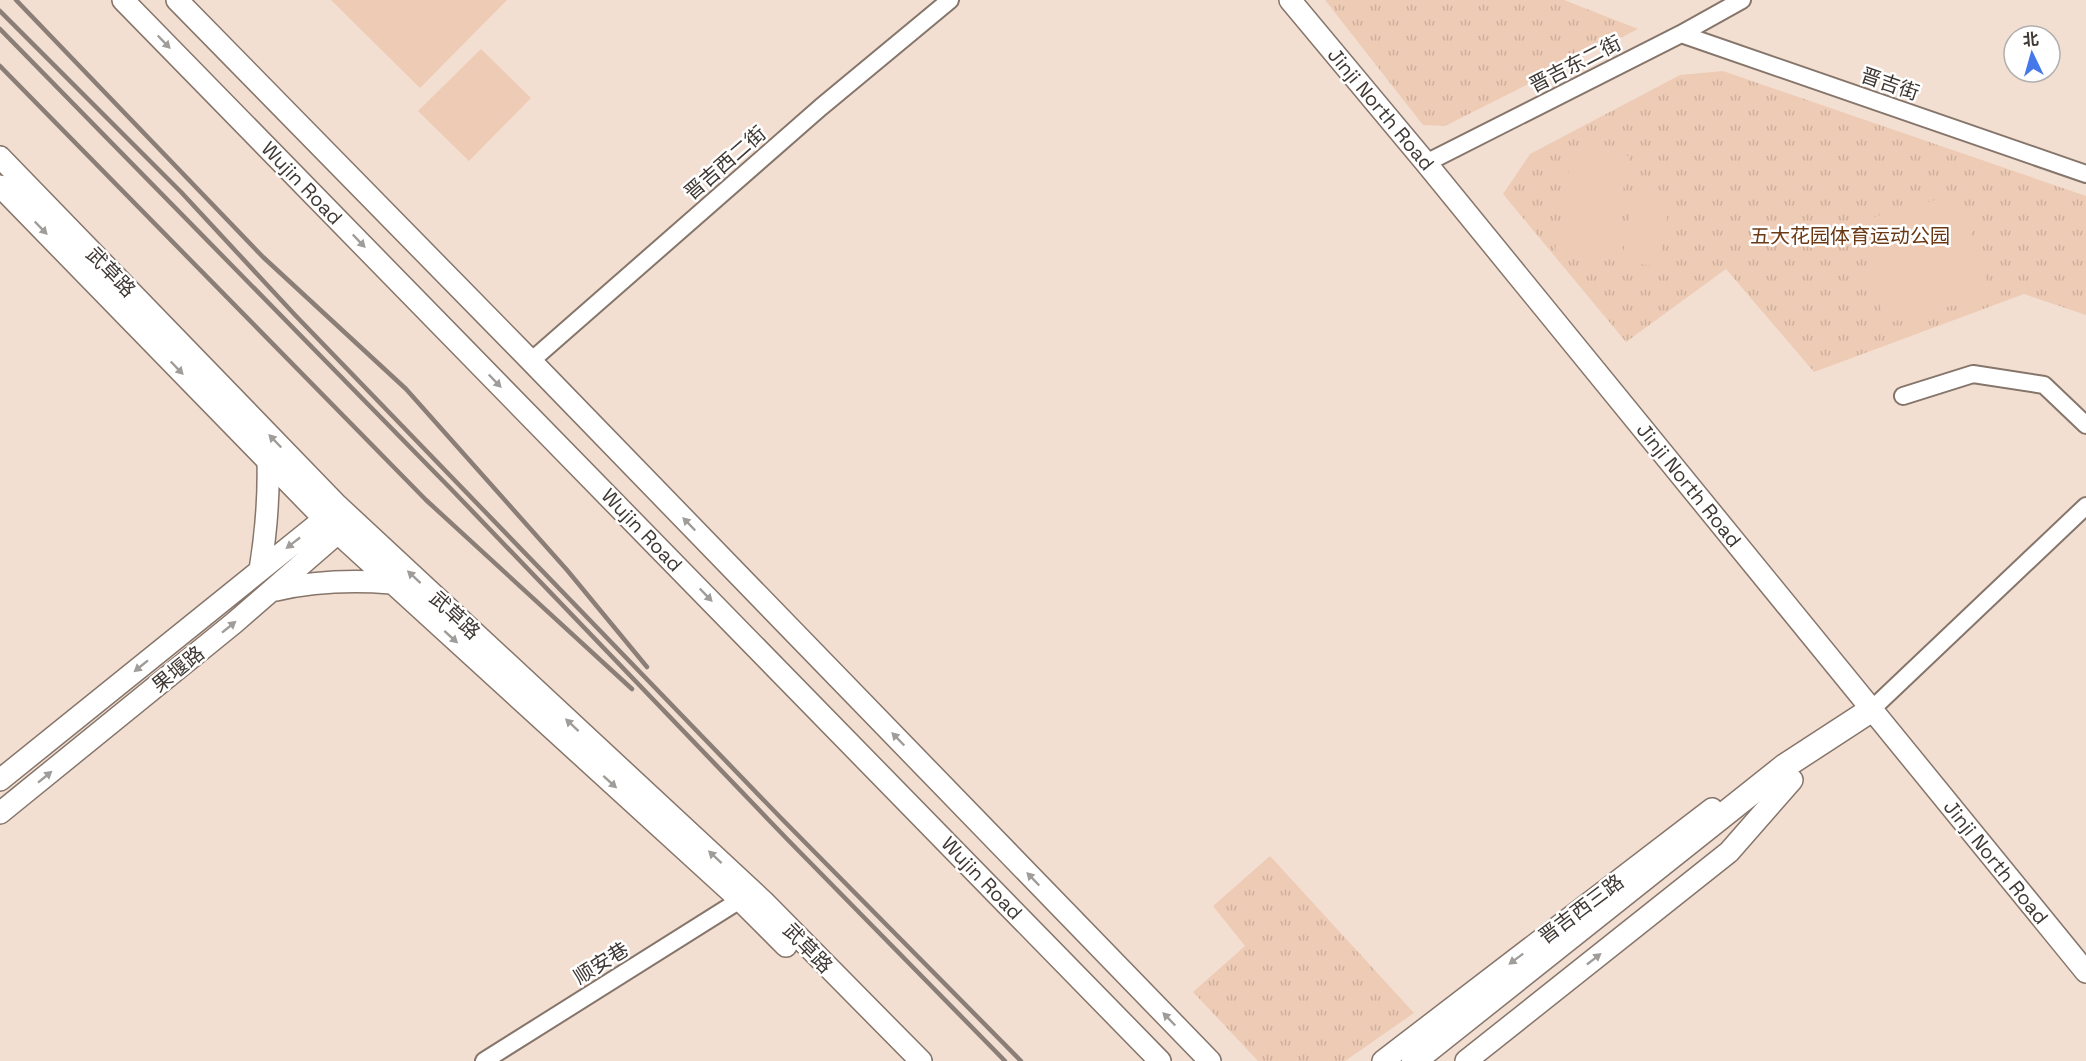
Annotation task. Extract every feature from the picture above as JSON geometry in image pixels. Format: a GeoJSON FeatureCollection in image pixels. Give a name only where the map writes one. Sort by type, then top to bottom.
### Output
{"type":"FeatureCollection","features":[{"type":"Feature","properties":{"kind":"main road","name":"晋吉西三路"},"geometry":{"type":"LineString","coordinates":[[1414,1061],[1789,773],[1858,732],[1871,710]]}},
{"type":"Feature","properties":{"kind":"main road","name":"晋吉西三路"},"geometry":{"type":"LineString","coordinates":[[1435,1061],[1789,773]]}},
{"type":"Feature","properties":{"kind":"street","name":"Wujin Road"},"geometry":{"type":"LineString","coordinates":[[123,0],[1160,1061]]}},
{"type":"Feature","properties":{"kind":"street","name":"Wujin Road"},"geometry":{"type":"LineString","coordinates":[[177,0],[531,361],[1210,1061]]}},
{"type":"Feature","properties":{"kind":"street","name":"晋吉西二街"},"geometry":{"type":"LineString","coordinates":[[531,361],[821,106],[950,0]]}},
{"type":"Feature","properties":{"kind":"street","name":"Jinji North Road"},"geometry":{"type":"LineString","coordinates":[[1290,0],[1426,163],[2086,972]]}},
{"type":"Feature","properties":{"kind":"street","name":"晋吉东二街"},"geometry":{"type":"LineString","coordinates":[[1426,163],[1681,34],[1742,0]]}},
{"type":"Feature","properties":{"kind":"street","name":"晋吉街"},"geometry":{"type":"LineString","coordinates":[[1681,34],[2086,174]]}},
{"type":"Feature","properties":{"kind":"street","name":"武草路"},"geometry":{"type":"LineString","coordinates":[[0,157],[338,519],[391,583],[741,900],[902,1061]]}},
{"type":"Feature","properties":{"kind":"street","name":"武草路"},"geometry":{"type":"LineString","coordinates":[[0,186],[268,461],[338,519],[763,901],[921,1061]]}},
{"type":"Feature","properties":{"kind":"street"},"geometry":{"type":"LineString","coordinates":[[1903,396],[1973,374],[2044,386],[2086,425]]}},
{"type":"Feature","properties":{"kind":"street"},"geometry":{"type":"LineString","coordinates":[[260,570],[267,528],[268,461]]}},
{"type":"Feature","properties":{"kind":"street"},"geometry":{"type":"LineString","coordinates":[[1871,710],[2086,506]]}},
{"type":"Feature","properties":{"kind":"street","name":"果堰路"},"geometry":{"type":"LineString","coordinates":[[0,780],[260,570],[338,519]]}},
{"type":"Feature","properties":{"kind":"street","name":"果堰路"},"geometry":{"type":"LineString","coordinates":[[0,813],[272,590],[338,519]]}},
{"type":"Feature","properties":{"kind":"street"},"geometry":{"type":"LineString","coordinates":[[272,590],[305,583],[354,580],[391,583]]}},
{"type":"Feature","properties":{"kind":"street","name":"晋吉西三路"},"geometry":{"type":"LineString","coordinates":[[1383,1061],[1713,808],[1789,773]]}},
{"type":"Feature","properties":{"kind":"street","name":"晋吉西三路"},"geometry":{"type":"LineString","coordinates":[[1466,1061],[1729,852],[1789,773]]}},
{"type":"Feature","properties":{"kind":"street","name":"顺安巷"},"geometry":{"type":"LineString","coordinates":[[484,1061],[741,900]]}},
{"type":"Feature","properties":{"kind":"green space"},"geometry":{"type":"Polygon","coordinates":[[[331,0],[507,0],[420,88],[331,0]]]}},
{"type":"Feature","properties":{"kind":"green space"},"geometry":{"type":"Polygon","coordinates":[[[1325,0],[1564,0],[1638,29],[1445,126],[1423,125],[1325,0]]]}},
{"type":"Feature","properties":{"kind":"green space"},"geometry":{"type":"Polygon","coordinates":[[[481,49],[531,98],[469,161],[418,111],[481,49]]]}},
{"type":"Feature","properties":{"kind":"green space","name":"五大花园体育运动公园"},"geometry":{"type":"Polygon","coordinates":[[[1723,71],[2086,196],[2086,315],[2024,294],[1814,372],[1726,269],[1626,342],[1503,194],[1530,154],[1680,75],[1723,71]]]}},
{"type":"Feature","properties":{"kind":"green space"},"geometry":{"type":"Polygon","coordinates":[[[1573,147],[1629,156],[1611,259],[1555,250],[1573,147]]]}},
{"type":"Feature","properties":{"kind":"green space"},"geometry":{"type":"Polygon","coordinates":[[[1634,187],[1671,193],[1659,267],[1622,261],[1634,187]]]}},
{"type":"Feature","properties":{"kind":"green space"},"geometry":{"type":"Polygon","coordinates":[[[1960,193],[1990,295],[1885,324],[1856,222],[1960,193]]]}},
{"type":"Feature","properties":{"kind":"green space"},"geometry":{"type":"Polygon","coordinates":[[[1270,856],[1414,1013],[1345,1061],[1258,1061],[1193,992],[1245,946],[1213,906],[1270,856]]]}},
{"type":"Feature","properties":{"kind":"railway"},"geometry":{"type":"LineString","coordinates":[[16,0],[263,257],[406,389],[567,570],[647,667]]}},
{"type":"Feature","properties":{"kind":"railway"},"geometry":{"type":"LineString","coordinates":[[0,11],[181,192],[295,315],[780,817],[1021,1061]]}},
{"type":"Feature","properties":{"kind":"railway"},"geometry":{"type":"LineString","coordinates":[[0,29],[452,490],[788,840],[1005,1061]]}},
{"type":"Feature","properties":{"kind":"railway"},"geometry":{"type":"LineString","coordinates":[[0,66],[426,500],[632,689]]}}]}
